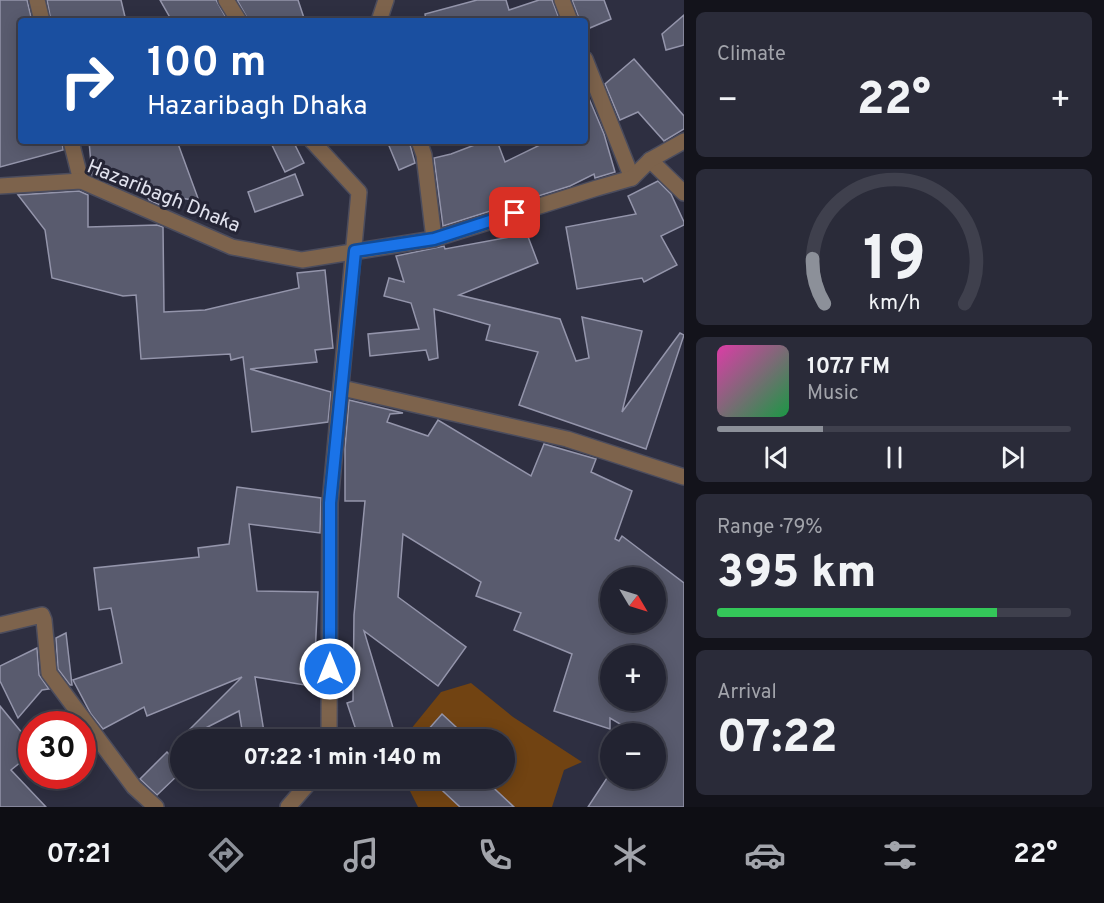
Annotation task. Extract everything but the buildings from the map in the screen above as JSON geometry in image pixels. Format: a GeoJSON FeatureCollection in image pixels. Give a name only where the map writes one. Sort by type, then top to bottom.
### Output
{"type":"FeatureCollection","features":[{"type":"Feature","properties":{"kind":"street"},"geometry":{"type":"LineString","coordinates":[[36,0],[41,18]]}},
{"type":"Feature","properties":{"kind":"street"},"geometry":{"type":"LineString","coordinates":[[226,0],[237,18]]}},
{"type":"Feature","properties":{"kind":"street"},"geometry":{"type":"LineString","coordinates":[[380,18],[386,0]]}},
{"type":"Feature","properties":{"kind":"street"},"geometry":{"type":"LineString","coordinates":[[562,0],[569,18]]}},
{"type":"Feature","properties":{"kind":"street"},"geometry":{"type":"LineString","coordinates":[[588,66],[632,178]]}},
{"type":"Feature","properties":{"kind":"street","name":"Hazaribagh Dhaka"},"geometry":{"type":"LineString","coordinates":[[0,186],[81,180],[232,247],[302,260],[434,239],[632,178],[650,160],[684,141]]}},
{"type":"Feature","properties":{"kind":"street"},"geometry":{"type":"LineString","coordinates":[[72,144],[81,180]]}},
{"type":"Feature","properties":{"kind":"street"},"geometry":{"type":"LineString","coordinates":[[315,144],[359,192],[330,503],[329,729]]}},
{"type":"Feature","properties":{"kind":"street"},"geometry":{"type":"LineString","coordinates":[[420,144],[424,155],[434,239]]}},
{"type":"Feature","properties":{"kind":"street"},"geometry":{"type":"LineString","coordinates":[[650,160],[684,193]]}},
{"type":"Feature","properties":{"kind":"street"},"geometry":{"type":"LineString","coordinates":[[342,388],[567,439],[684,477]]}},
{"type":"Feature","properties":{"kind":"street"},"geometry":{"type":"LineString","coordinates":[[0,625],[42,615],[49,673],[134,787],[156,807]]}},
{"type":"Feature","properties":{"kind":"street"},"geometry":{"type":"LineString","coordinates":[[288,807],[304,789]]}},
{"type":"Feature","properties":{"kind":"shaded area"},"geometry":{"type":"Polygon","coordinates":[[[471,683],[513,717],[582,762],[564,770],[552,807],[418,807],[409,789],[515,789],[515,729],[411,729],[441,692],[471,683]]]}},
{"type":"Feature","properties":{"kind":"route"},"geometry":{"type":"LineString","coordinates":[[330,669],[330,503],[355,251],[434,239],[515,213]]}}]}
